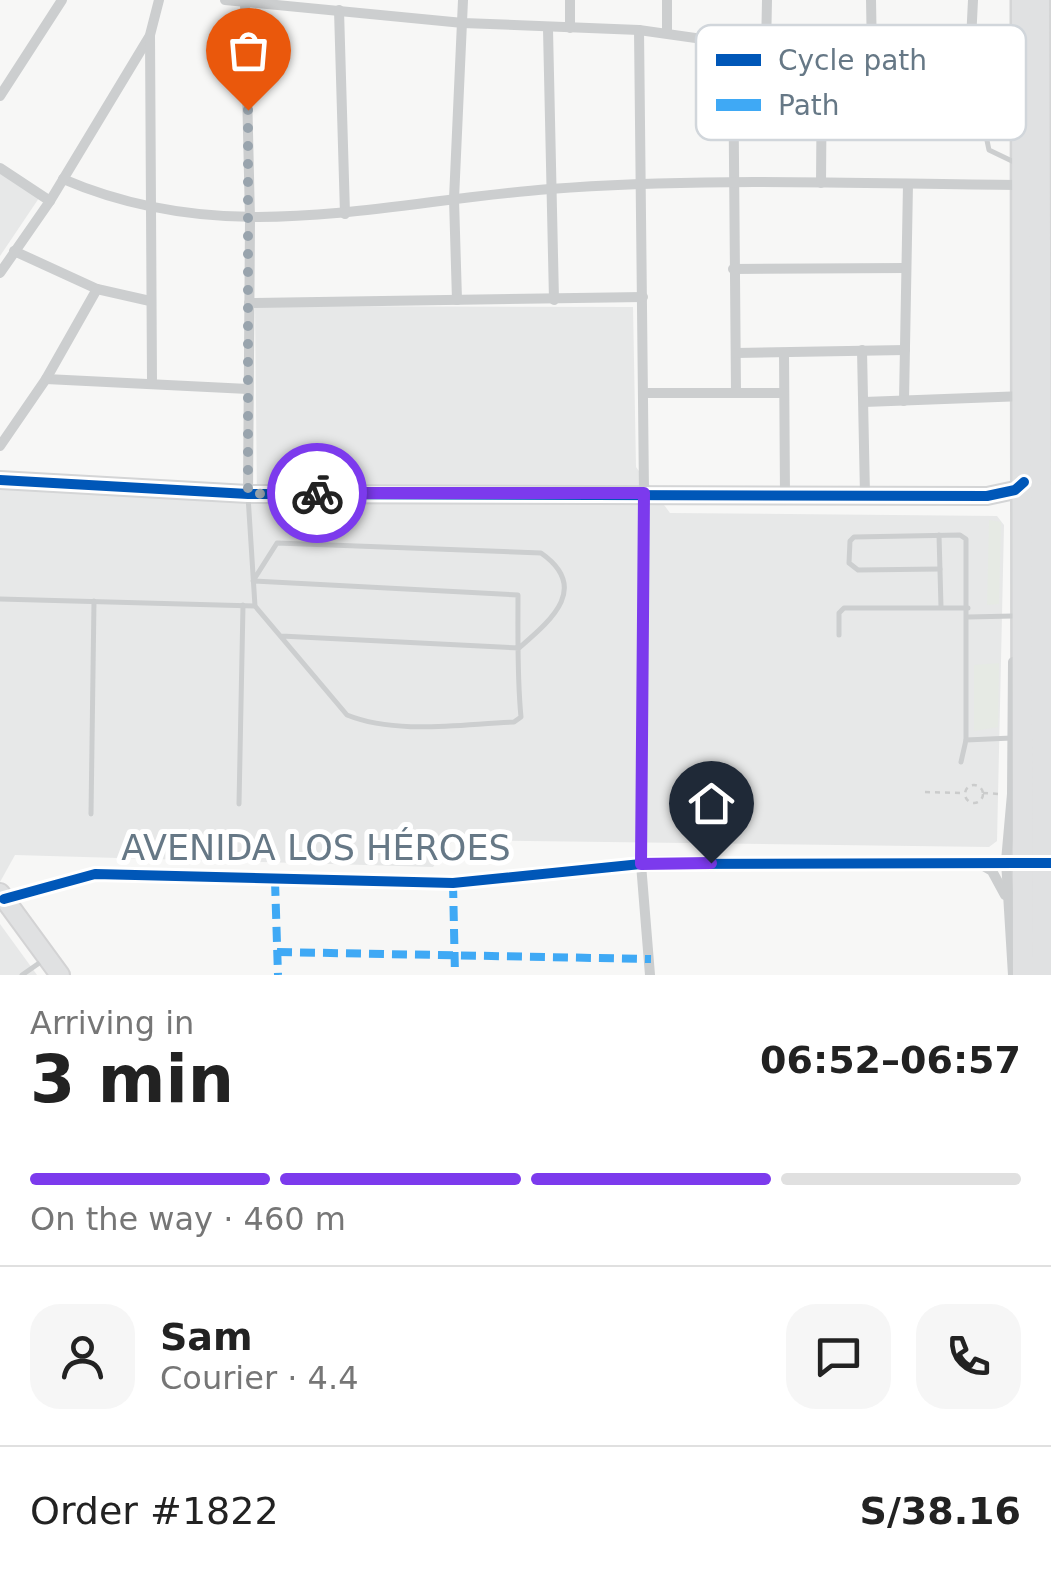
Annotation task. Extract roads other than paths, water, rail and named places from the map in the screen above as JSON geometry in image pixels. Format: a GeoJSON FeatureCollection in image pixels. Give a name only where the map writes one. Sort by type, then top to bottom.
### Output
{"type":"FeatureCollection","features":[{"type":"Feature","properties":{"kind":"highway"},"geometry":{"type":"LineString","coordinates":[[1022,0],[1022,23]]}},
{"type":"Feature","properties":{"kind":"highway"},"geometry":{"type":"LineString","coordinates":[[1039,0],[1046,41],[1046,429],[1036,470],[1031,862],[1043,975]]}},
{"type":"Feature","properties":{"kind":"highway"},"geometry":{"type":"LineString","coordinates":[[1021,140],[1022,396],[1036,470],[1040,712],[1023,975]]}},
{"type":"Feature","properties":{"kind":"highway"},"geometry":{"type":"LineString","coordinates":[[1040,712],[1051,686]]}},
{"type":"Feature","properties":{"kind":"main road"},"geometry":{"type":"LineString","coordinates":[[2,896],[60,975]]}},
{"type":"Feature","properties":{"kind":"street"},"geometry":{"type":"LineString","coordinates":[[0,96],[62,0]]}},
{"type":"Feature","properties":{"kind":"street"},"geometry":{"type":"LineString","coordinates":[[152,381],[150,35],[158,0]]}},
{"type":"Feature","properties":{"kind":"street"},"geometry":{"type":"LineString","coordinates":[[225,0],[463,23],[639,30],[696,38]]}},
{"type":"Feature","properties":{"kind":"street"},"geometry":{"type":"LineString","coordinates":[[372,0],[372,13]]}},
{"type":"Feature","properties":{"kind":"street"},"geometry":{"type":"LineString","coordinates":[[458,300],[454,200],[463,0]]}},
{"type":"Feature","properties":{"kind":"street"},"geometry":{"type":"LineString","coordinates":[[570,0],[570,28]]}},
{"type":"Feature","properties":{"kind":"street"},"geometry":{"type":"LineString","coordinates":[[667,0],[667,33]]}},
{"type":"Feature","properties":{"kind":"street"},"geometry":{"type":"LineString","coordinates":[[766,25],[767,0]]}},
{"type":"Feature","properties":{"kind":"street"},"geometry":{"type":"LineString","coordinates":[[871,0],[871,25]]}},
{"type":"Feature","properties":{"kind":"street"},"geometry":{"type":"LineString","coordinates":[[973,0],[974,25]]}},
{"type":"Feature","properties":{"kind":"street"},"geometry":{"type":"LineString","coordinates":[[245,2],[250,219],[248,494]]}},
{"type":"Feature","properties":{"kind":"street"},"geometry":{"type":"LineString","coordinates":[[339,10],[346,214]]}},
{"type":"Feature","properties":{"kind":"street"},"geometry":{"type":"LineString","coordinates":[[548,29],[554,300]]}},
{"type":"Feature","properties":{"kind":"street"},"geometry":{"type":"LineString","coordinates":[[639,30],[644,393],[641,864],[650,975]]}},
{"type":"Feature","properties":{"kind":"street"},"geometry":{"type":"LineString","coordinates":[[0,273],[50,201],[150,35]]}},
{"type":"Feature","properties":{"kind":"street"},"geometry":{"type":"LineString","coordinates":[[734,140],[736,392]]}},
{"type":"Feature","properties":{"kind":"street"},"geometry":{"type":"LineString","coordinates":[[821,140],[821,184]]}},
{"type":"Feature","properties":{"kind":"street"},"geometry":{"type":"LineString","coordinates":[[0,168],[50,201]]}},
{"type":"Feature","properties":{"kind":"street"},"geometry":{"type":"LineString","coordinates":[[63,179],[111,200],[153,211],[250,219],[346,214],[551,189],[735,183],[908,184],[1021,175]]}},
{"type":"Feature","properties":{"kind":"street"},"geometry":{"type":"LineString","coordinates":[[904,401],[908,184]]}},
{"type":"Feature","properties":{"kind":"street"},"geometry":{"type":"LineString","coordinates":[[14,251],[97,289],[150,300]]}},
{"type":"Feature","properties":{"kind":"street"},"geometry":{"type":"LineString","coordinates":[[733,269],[906,268]]}},
{"type":"Feature","properties":{"kind":"street"},"geometry":{"type":"LineString","coordinates":[[0,446],[46,379],[97,289]]}},
{"type":"Feature","properties":{"kind":"street"},"geometry":{"type":"LineString","coordinates":[[249,303],[643,297]]}},
{"type":"Feature","properties":{"kind":"street"},"geometry":{"type":"LineString","coordinates":[[862,350],[865,495]]}},
{"type":"Feature","properties":{"kind":"street"},"geometry":{"type":"LineString","coordinates":[[736,353],[905,350]]}},
{"type":"Feature","properties":{"kind":"street"},"geometry":{"type":"LineString","coordinates":[[784,353],[785,495]]}},
{"type":"Feature","properties":{"kind":"street"},"geometry":{"type":"LineString","coordinates":[[46,379],[152,381],[248,389]]}},
{"type":"Feature","properties":{"kind":"street"},"geometry":{"type":"LineString","coordinates":[[644,393],[784,393]]}},
{"type":"Feature","properties":{"kind":"street"},"geometry":{"type":"LineString","coordinates":[[864,402],[1022,396],[1015,426],[1036,470],[1013,616],[1012,794],[1031,862],[1006,899]]}},
{"type":"Feature","properties":{"kind":"street"},"geometry":{"type":"LineString","coordinates":[[0,480],[248,494],[988,496],[1036,470]]}},
{"type":"Feature","properties":{"kind":"street"},"geometry":{"type":"LineString","coordinates":[[978,862],[992,871],[1006,899],[1013,975]]}},
{"type":"Feature","properties":{"kind":"street","name":"AVENIDA LOS HÉROES"},"geometry":{"type":"LineString","coordinates":[[2,896],[95,874],[453,882],[641,864],[1031,862]]}},
{"type":"Feature","properties":{"kind":"lane"},"geometry":{"type":"LineString","coordinates":[[987,140],[989,150],[1021,175]]}},
{"type":"Feature","properties":{"kind":"lane"},"geometry":{"type":"LineString","coordinates":[[248,494],[253,581],[255,606],[347,715],[364,722],[408,726],[514,722],[520,717],[518,595],[253,581]]}},
{"type":"Feature","properties":{"kind":"lane"},"geometry":{"type":"LineString","coordinates":[[940,569],[858,570],[850,563],[850,541],[854,537],[939,534],[966,539],[966,740],[961,762]]}},
{"type":"Feature","properties":{"kind":"lane"},"geometry":{"type":"LineString","coordinates":[[939,534],[941,608]]}},
{"type":"Feature","properties":{"kind":"lane"},"geometry":{"type":"LineString","coordinates":[[253,581],[277,542],[541,553],[560,571],[564,596],[555,617],[518,648],[280,636]]}},
{"type":"Feature","properties":{"kind":"lane"},"geometry":{"type":"LineString","coordinates":[[0,599],[255,606]]}},
{"type":"Feature","properties":{"kind":"lane"},"geometry":{"type":"LineString","coordinates":[[91,814],[94,601]]}},
{"type":"Feature","properties":{"kind":"lane"},"geometry":{"type":"LineString","coordinates":[[238,804],[244,605]]}},
{"type":"Feature","properties":{"kind":"lane"},"geometry":{"type":"LineString","coordinates":[[839,635],[841,609],[968,608]]}},
{"type":"Feature","properties":{"kind":"lane"},"geometry":{"type":"LineString","coordinates":[[968,616],[1013,616]]}},
{"type":"Feature","properties":{"kind":"lane"},"geometry":{"type":"LineString","coordinates":[[966,740],[1012,738]]}},
{"type":"Feature","properties":{"kind":"lane"},"geometry":{"type":"LineString","coordinates":[[22,975],[47,957]]}}]}
